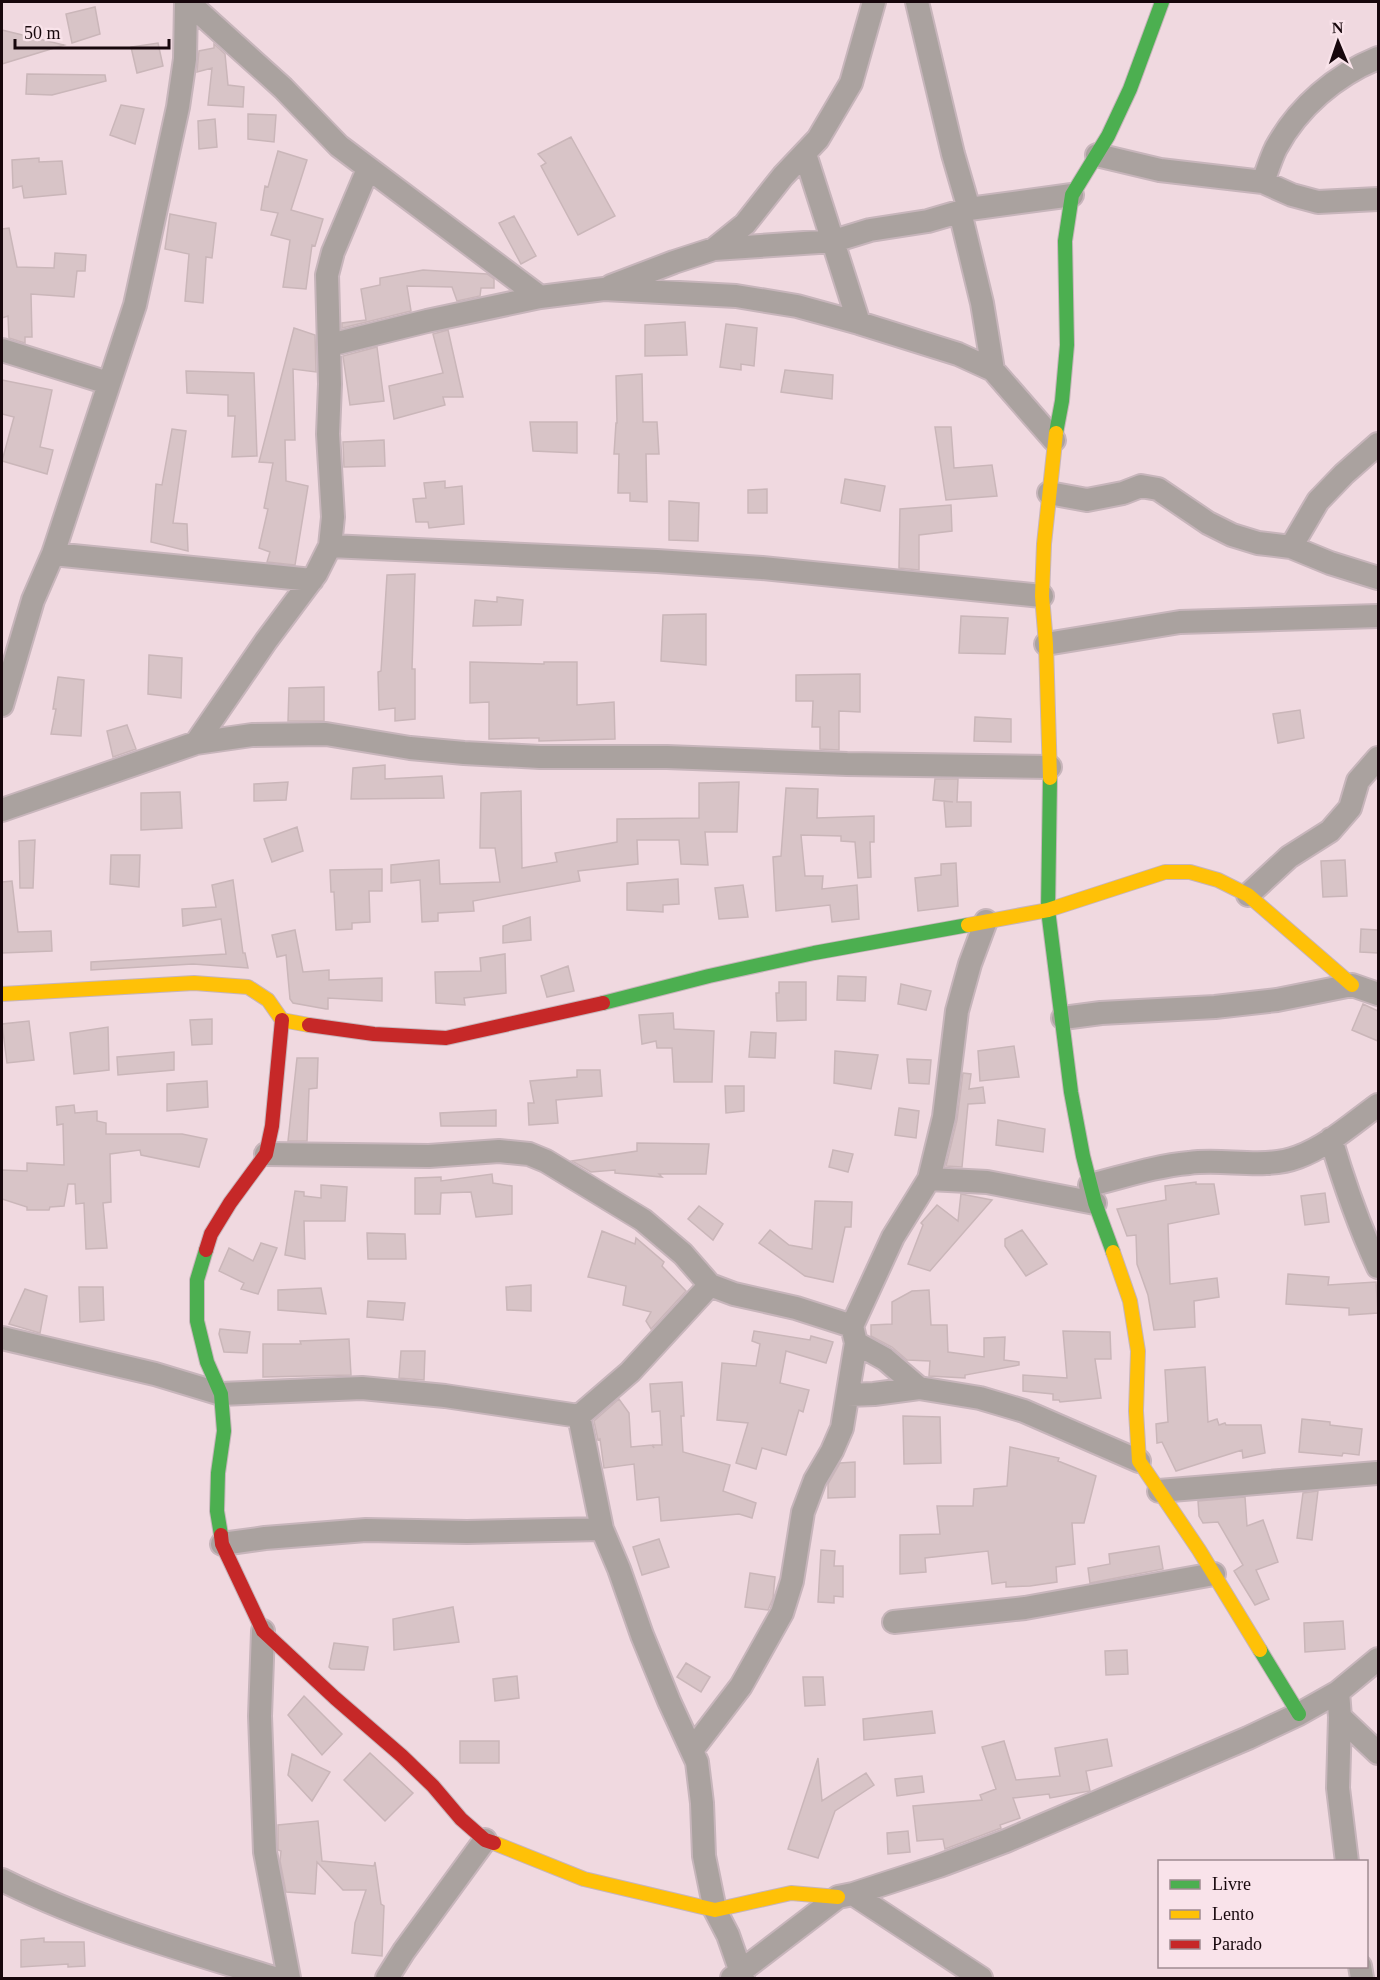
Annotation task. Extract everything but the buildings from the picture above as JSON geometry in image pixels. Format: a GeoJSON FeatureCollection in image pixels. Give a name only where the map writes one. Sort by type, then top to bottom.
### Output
{"type":"FeatureCollection","features":[{"type":"Feature","properties":{"kind":"street"},"geometry":{"type":"LineString","coordinates":[[187,2],[283,88],[339,146],[540,297]]}},
{"type":"Feature","properties":{"kind":"street"},"geometry":{"type":"LineString","coordinates":[[2,705],[33,600],[53,554],[135,305],[162,187],[185,59],[187,2]]}},
{"type":"Feature","properties":{"kind":"street"},"geometry":{"type":"LineString","coordinates":[[714,249],[745,224],[783,176],[818,139],[851,83],[874,2]]}},
{"type":"Feature","properties":{"kind":"street"},"geometry":{"type":"LineString","coordinates":[[917,2],[953,154],[993,370]]}},
{"type":"Feature","properties":{"kind":"street"},"geometry":{"type":"LineString","coordinates":[[1162,2],[1130,89],[1097,155],[1072,195],[1065,241],[1067,345],[1062,401],[1053,440],[1042,596],[1050,767],[1048,910],[1071,1092],[1093,1194],[1130,1301],[1138,1351],[1136,1411],[1139,1461],[1214,1574],[1299,1714]]}},
{"type":"Feature","properties":{"kind":"street"},"geometry":{"type":"LineString","coordinates":[[1263,182],[1276,148],[1293,122],[1316,97],[1342,76],[1378,58]]}},
{"type":"Feature","properties":{"kind":"street"},"geometry":{"type":"LineString","coordinates":[[805,154],[859,323]]}},
{"type":"Feature","properties":{"kind":"street"},"geometry":{"type":"LineString","coordinates":[[1097,155],[1160,170],[1263,182],[1292,195],[1318,202],[1378,199]]}},
{"type":"Feature","properties":{"kind":"street"},"geometry":{"type":"LineString","coordinates":[[196,743],[266,641],[312,580],[330,546],[333,517],[328,434],[330,345],[327,275],[333,252],[368,169]]}},
{"type":"Feature","properties":{"kind":"street"},"geometry":{"type":"LineString","coordinates":[[604,289],[714,249],[834,241],[964,211],[1072,195]]}},
{"type":"Feature","properties":{"kind":"street"},"geometry":{"type":"LineString","coordinates":[[330,345],[540,297],[604,289],[736,296],[797,306],[958,354],[993,370],[1053,440]]}},
{"type":"Feature","properties":{"kind":"street"},"geometry":{"type":"LineString","coordinates":[[2,350],[108,383]]}},
{"type":"Feature","properties":{"kind":"street"},"geometry":{"type":"LineString","coordinates":[[1291,547],[1318,501],[1378,444]]}},
{"type":"Feature","properties":{"kind":"street"},"geometry":{"type":"LineString","coordinates":[[1048,493],[1087,501],[1123,493],[1141,486],[1158,489],[1208,523],[1232,535],[1258,543],[1291,547],[1330,563],[1378,578]]}},
{"type":"Feature","properties":{"kind":"street"},"geometry":{"type":"LineString","coordinates":[[330,546],[668,561],[1042,596]]}},
{"type":"Feature","properties":{"kind":"street"},"geometry":{"type":"LineString","coordinates":[[53,554],[312,580]]}},
{"type":"Feature","properties":{"kind":"street"},"geometry":{"type":"LineString","coordinates":[[1046,644],[1180,622],[1378,616]]}},
{"type":"Feature","properties":{"kind":"street"},"geometry":{"type":"LineString","coordinates":[[2,810],[196,743],[252,735],[326,734],[410,748],[540,757],[667,757],[847,764],[1050,767]]}},
{"type":"Feature","properties":{"kind":"street"},"geometry":{"type":"LineString","coordinates":[[1248,895],[1289,857],[1330,831],[1350,808],[1358,781],[1378,758]]}},
{"type":"Feature","properties":{"kind":"street"},"geometry":{"type":"LineString","coordinates":[[282,1020],[374,1034],[446,1038],[814,953],[1048,910],[1166,873],[1190,872],[1218,880],[1248,895],[1352,985],[1378,994]]}},
{"type":"Feature","properties":{"kind":"street"},"geometry":{"type":"LineString","coordinates":[[692,1750],[741,1686],[782,1613],[792,1581],[803,1512],[815,1480],[842,1428],[854,1335],[892,1237],[929,1179],[945,1116],[957,1011],[970,964],[986,921]]}},
{"type":"Feature","properties":{"kind":"street"},"geometry":{"type":"LineString","coordinates":[[2,994],[194,984],[248,987],[268,1000],[282,1020],[272,1126],[266,1154],[230,1203],[211,1234],[197,1280],[197,1321],[207,1362],[221,1394],[224,1431],[218,1473],[217,1511],[222,1544],[263,1631],[402,1756],[433,1786],[461,1819],[485,1840],[584,1879],[715,1910],[790,1893],[846,1896],[981,1978]]}},
{"type":"Feature","properties":{"kind":"street"},"geometry":{"type":"LineString","coordinates":[[1063,1018],[1277,1000],[1352,985]]}},
{"type":"Feature","properties":{"kind":"street"},"geometry":{"type":"LineString","coordinates":[[929,1179],[987,1182],[1093,1194],[1149,1170],[1188,1162],[1221,1160],[1262,1163],[1297,1157],[1331,1139],[1378,1105]]}},
{"type":"Feature","properties":{"kind":"street"},"geometry":{"type":"LineString","coordinates":[[1331,1139],[1340,1171],[1378,1267]]}},
{"type":"Feature","properties":{"kind":"street"},"geometry":{"type":"LineString","coordinates":[[266,1154],[429,1156],[499,1151],[529,1154],[546,1161],[643,1220],[683,1254],[710,1285],[734,1294],[796,1308],[854,1335],[920,1388]]}},
{"type":"Feature","properties":{"kind":"street"},"geometry":{"type":"LineString","coordinates":[[2,1338],[154,1374],[221,1394],[362,1388],[445,1396],[579,1416],[630,1372],[710,1285]]}},
{"type":"Feature","properties":{"kind":"street"},"geometry":{"type":"LineString","coordinates":[[848,1395],[920,1388],[980,1398],[1024,1411],[1139,1461]]}},
{"type":"Feature","properties":{"kind":"street"},"geometry":{"type":"LineString","coordinates":[[579,1416],[602,1530],[669,1701],[697,1762],[702,1803],[704,1856],[715,1910],[728,1935],[739,1976],[846,1896],[939,1866],[1006,1841],[1248,1738],[1299,1714],[1338,1692],[1378,1659]]}},
{"type":"Feature","properties":{"kind":"street"},"geometry":{"type":"LineString","coordinates":[[1159,1491],[1377,1473]]}},
{"type":"Feature","properties":{"kind":"street"},"geometry":{"type":"LineString","coordinates":[[222,1544],[265,1538],[366,1530],[467,1532],[602,1530]]}},
{"type":"Feature","properties":{"kind":"street"},"geometry":{"type":"LineString","coordinates":[[894,1622],[1026,1608],[1214,1574]]}},
{"type":"Feature","properties":{"kind":"street"},"geometry":{"type":"LineString","coordinates":[[263,1631],[260,1716],[265,1852],[289,1978]]}},
{"type":"Feature","properties":{"kind":"street"},"geometry":{"type":"LineString","coordinates":[[1338,1692],[1340,1717],[1338,1788],[1347,1860]]}},
{"type":"Feature","properties":{"kind":"street"},"geometry":{"type":"LineString","coordinates":[[1340,1717],[1378,1752]]}},
{"type":"Feature","properties":{"kind":"street"},"geometry":{"type":"LineString","coordinates":[[387,1978],[485,1840]]}},
{"type":"Feature","properties":{"kind":"street"},"geometry":{"type":"LineString","coordinates":[[2,1880],[129,1933],[236,1972],[274,1978]]}},
{"type":"Feature","properties":{"kind":"traffic: fast"},"geometry":{"type":"LineString","coordinates":[[1056,433],[1062,401],[1067,345],[1065,241],[1072,195],[1108,136],[1130,89],[1162,2]]}},
{"type":"Feature","properties":{"kind":"traffic: fast"},"geometry":{"type":"LineString","coordinates":[[1050,778],[1048,910],[1071,1092],[1095,1203],[1113,1252]]}},
{"type":"Feature","properties":{"kind":"traffic: fast"},"geometry":{"type":"LineString","coordinates":[[603,1003],[709,976],[814,953],[968,925]]}},
{"type":"Feature","properties":{"kind":"traffic: fast"},"geometry":{"type":"LineString","coordinates":[[206,1250],[197,1280],[197,1321],[207,1362],[221,1394],[224,1431],[218,1473],[217,1511],[221,1535]]}},
{"type":"Feature","properties":{"kind":"traffic: fast"},"geometry":{"type":"LineString","coordinates":[[1260,1650],[1299,1714]]}},
{"type":"Feature","properties":{"kind":"traffic: slow"},"geometry":{"type":"LineString","coordinates":[[1050,778],[1046,644],[1042,596],[1044,544],[1056,433]]}},
{"type":"Feature","properties":{"kind":"traffic: slow"},"geometry":{"type":"LineString","coordinates":[[968,925],[1048,910],[1165,872],[1190,872],[1218,880],[1248,895],[1352,985]]}},
{"type":"Feature","properties":{"kind":"traffic: slow"},"geometry":{"type":"LineString","coordinates":[[2,994],[194,983],[248,987],[268,1000],[282,1020],[309,1025]]}},
{"type":"Feature","properties":{"kind":"traffic: slow"},"geometry":{"type":"LineString","coordinates":[[1113,1252],[1130,1301],[1138,1351],[1136,1411],[1139,1461],[1199,1550],[1260,1650]]}},
{"type":"Feature","properties":{"kind":"traffic: slow"},"geometry":{"type":"LineString","coordinates":[[494,1843],[584,1879],[715,1910],[791,1893],[838,1897]]}},
{"type":"Feature","properties":{"kind":"traffic: jam"},"geometry":{"type":"LineString","coordinates":[[309,1025],[374,1034],[446,1038],[603,1003]]}},
{"type":"Feature","properties":{"kind":"traffic: jam"},"geometry":{"type":"LineString","coordinates":[[206,1250],[211,1234],[230,1203],[266,1154],[272,1126],[282,1020]]}},
{"type":"Feature","properties":{"kind":"traffic: jam"},"geometry":{"type":"LineString","coordinates":[[221,1535],[222,1544],[263,1631],[402,1756],[433,1786],[461,1819],[485,1840],[494,1843]]}}]}
